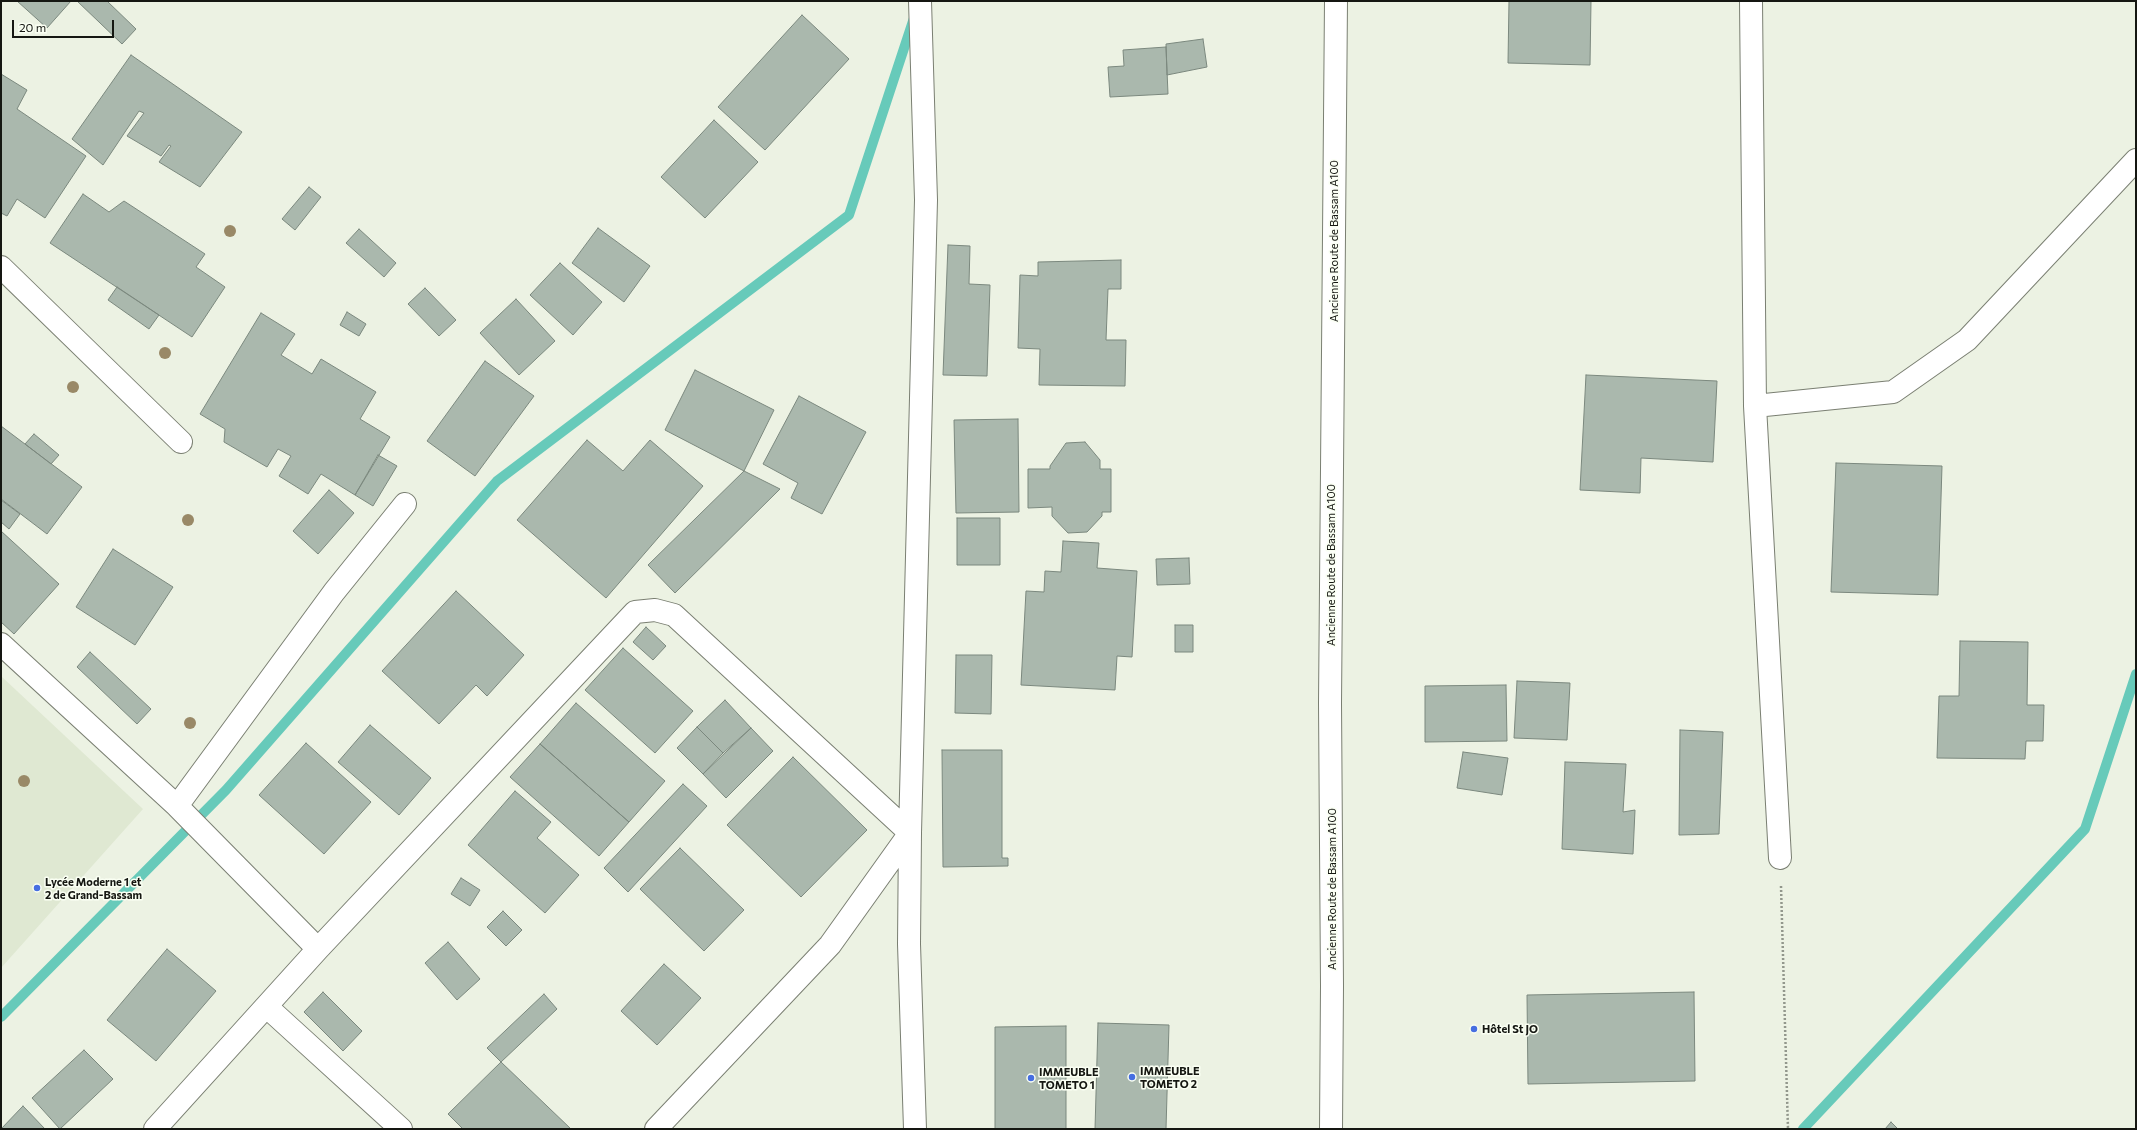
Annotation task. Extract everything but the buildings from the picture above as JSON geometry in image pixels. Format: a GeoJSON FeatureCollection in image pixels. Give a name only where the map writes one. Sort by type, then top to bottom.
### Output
{"type":"FeatureCollection","features":[{"type":"Feature","properties":{"kind":"street"},"geometry":{"type":"LineString","coordinates":[[915,1129],[909,944],[910,833],[926,200],[920,1]]}},
{"type":"Feature","properties":{"kind":"street","name":"Ancienne Route de Bassam A100"},"geometry":{"type":"LineString","coordinates":[[1330,1129],[1332,986],[1330,703],[1336,1]]}},
{"type":"Feature","properties":{"kind":"street"},"geometry":{"type":"LineString","coordinates":[[1751,1],[1755,406],[1780,858]]}},
{"type":"Feature","properties":{"kind":"street"},"geometry":{"type":"LineString","coordinates":[[1755,406],[1893,392],[1967,340],[2136,160]]}},
{"type":"Feature","properties":{"kind":"street"},"geometry":{"type":"LineString","coordinates":[[1,267],[180,442]]}},
{"type":"Feature","properties":{"kind":"street"},"geometry":{"type":"LineString","coordinates":[[177,806],[334,592],[405,504]]}},
{"type":"Feature","properties":{"kind":"street"},"geometry":{"type":"LineString","coordinates":[[155,1129],[318,949],[636,612],[655,610],[674,615],[910,833]]}},
{"type":"Feature","properties":{"kind":"street"},"geometry":{"type":"LineString","coordinates":[[1,644],[177,806],[318,949]]}},
{"type":"Feature","properties":{"kind":"street"},"geometry":{"type":"LineString","coordinates":[[656,1129],[830,945],[910,833]]}},
{"type":"Feature","properties":{"kind":"street"},"geometry":{"type":"LineString","coordinates":[[266,1008],[401,1129]]}},
{"type":"Feature","properties":{"kind":"path"},"geometry":{"type":"LineString","coordinates":[[1780,858],[1788,1129]]}},
{"type":"Feature","properties":{"kind":"shaded area","name":"Lycée Moderne 1 et 2 de Grand-Bassam"},"geometry":{"type":"Polygon","coordinates":[[[1,676],[143,809],[1,968],[1,676]]]}},
{"type":"Feature","properties":{"kind":"waterway"},"geometry":{"type":"LineString","coordinates":[[1,1017],[226,790],[497,481],[849,215],[914,18]]}},
{"type":"Feature","properties":{"kind":"waterway"},"geometry":{"type":"LineString","coordinates":[[1803,1129],[2085,829],[2136,674]]}},
{"type":"Feature","properties":{"kind":"place","name":"Lycée Moderne 1 et 2 de Grand-Bassam"},"geometry":{"type":"Point","coordinates":[37,888]}},
{"type":"Feature","properties":{"kind":"place","name":"Hôtel St JO"},"geometry":{"type":"Point","coordinates":[1474,1029]}},
{"type":"Feature","properties":{"kind":"place","name":"IMMEUBLE TOMETO 2"},"geometry":{"type":"Point","coordinates":[1132,1077]}},
{"type":"Feature","properties":{"kind":"place","name":"IMMEUBLE TOMETO 1"},"geometry":{"type":"Point","coordinates":[1031,1078]}}]}
